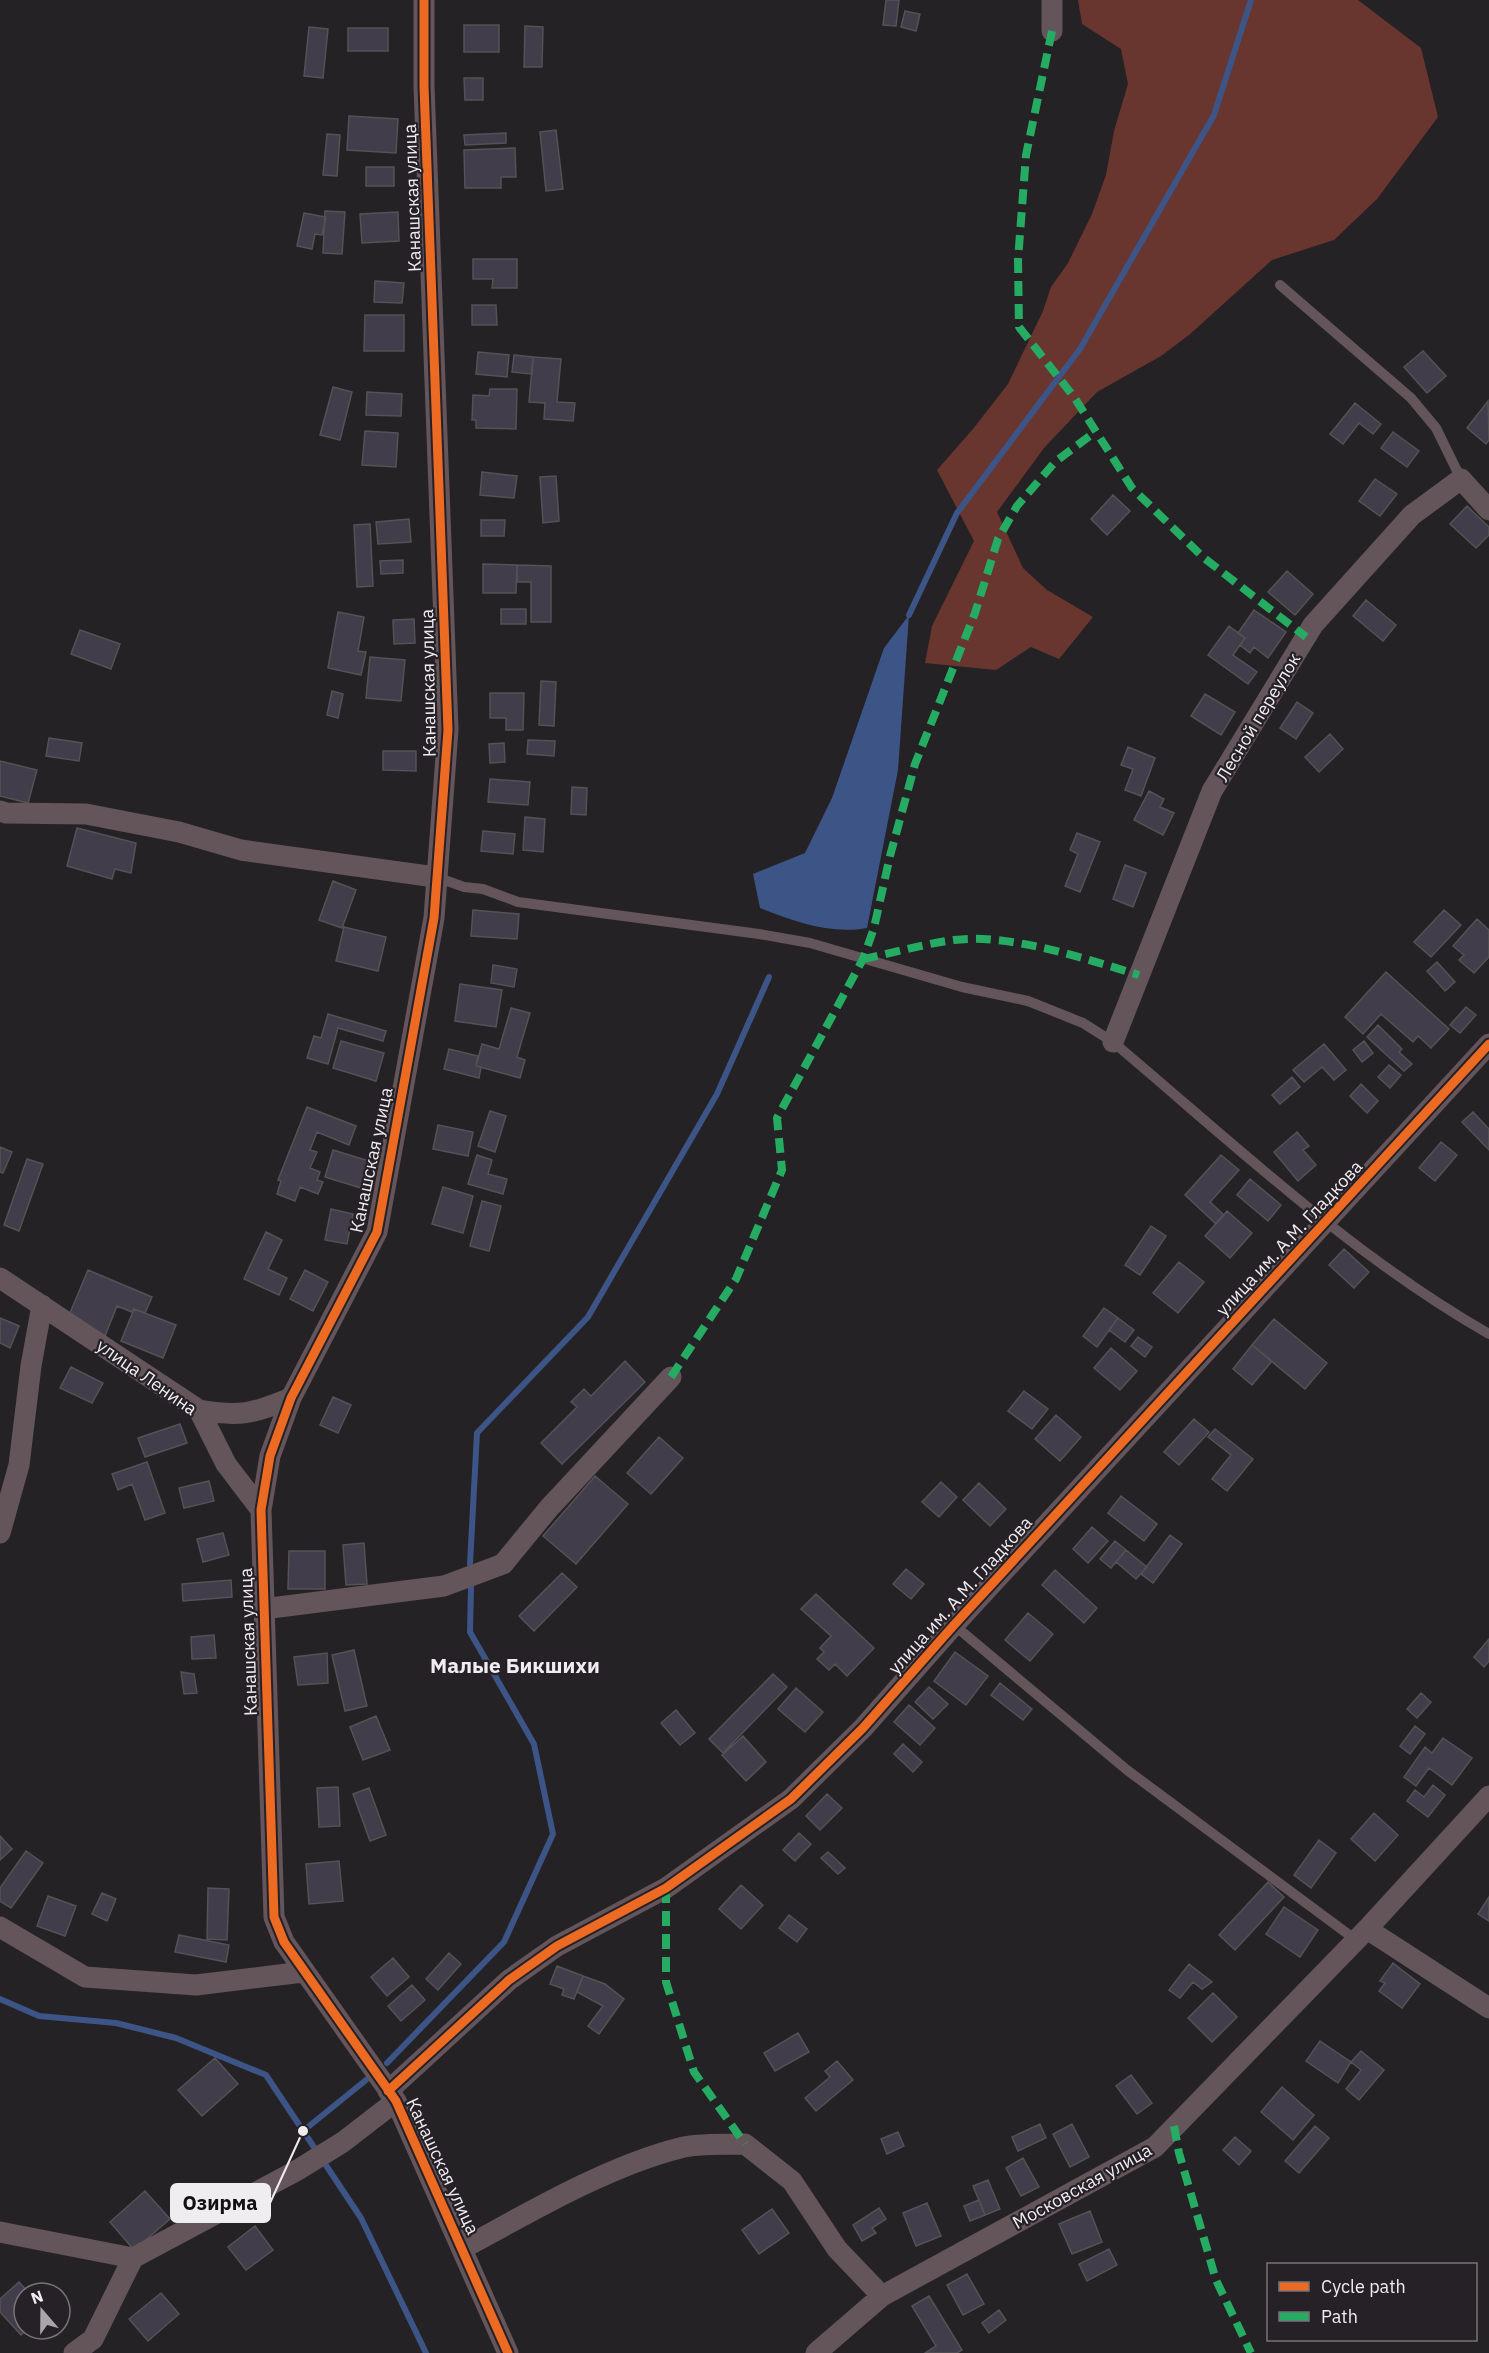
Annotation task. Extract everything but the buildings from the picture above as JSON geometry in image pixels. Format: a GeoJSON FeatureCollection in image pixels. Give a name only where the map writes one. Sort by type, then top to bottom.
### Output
{"type":"FeatureCollection","features":[{"type":"Feature","properties":{"kind":"street","name":"Канашская улица"},"geometry":{"type":"LineString","coordinates":[[424,0],[424,86],[448,730],[435,877],[434,918],[377,1232],[291,1398],[270,1456],[261,1510],[263,1609],[274,1917],[284,1942],[303,1972],[392,2096],[508,2353]]}},
{"type":"Feature","properties":{"kind":"street"},"geometry":{"type":"LineString","coordinates":[[1052,0],[1052,31]]}},
{"type":"Feature","properties":{"kind":"street"},"geometry":{"type":"LineString","coordinates":[[1461,479],[1489,510]]}},
{"type":"Feature","properties":{"kind":"street","name":"Лесной переулок"},"geometry":{"type":"LineString","coordinates":[[1113,1042],[1212,791],[1313,626],[1412,515],[1461,479]]}},
{"type":"Feature","properties":{"kind":"street"},"geometry":{"type":"LineString","coordinates":[[0,811],[86,814],[179,832],[241,850],[435,877]]}},
{"type":"Feature","properties":{"kind":"street","name":"улица им. А.М. Гладкова"},"geometry":{"type":"LineString","coordinates":[[133,2258],[296,2171],[343,2142],[509,1980],[557,1946],[666,1888],[791,1798],[862,1728],[1489,1044]]}},
{"type":"Feature","properties":{"kind":"street","name":"улица Ленина"},"geometry":{"type":"LineString","coordinates":[[0,1278],[199,1410],[226,1464],[261,1510]]}},
{"type":"Feature","properties":{"kind":"street"},"geometry":{"type":"LineString","coordinates":[[0,1533],[19,1465],[31,1366],[42,1305]]}},
{"type":"Feature","properties":{"kind":"street"},"geometry":{"type":"LineString","coordinates":[[263,1609],[444,1586],[503,1564],[549,1508],[671,1377]]}},
{"type":"Feature","properties":{"kind":"street"},"geometry":{"type":"LineString","coordinates":[[199,1410],[228,1415],[261,1411],[291,1398]]}},
{"type":"Feature","properties":{"kind":"street","name":"Московская улица"},"geometry":{"type":"LineString","coordinates":[[816,2353],[882,2296],[1155,2147],[1361,1935],[1489,1796]]}},
{"type":"Feature","properties":{"kind":"street"},"geometry":{"type":"LineString","coordinates":[[0,1928],[85,1977],[196,1985],[303,1972]]}},
{"type":"Feature","properties":{"kind":"street"},"geometry":{"type":"LineString","coordinates":[[1361,1935],[1489,2008]]}},
{"type":"Feature","properties":{"kind":"street"},"geometry":{"type":"LineString","coordinates":[[462,2249],[535,2210],[620,2169],[682,2147],[745,2144],[792,2181],[837,2249],[882,2296]]}},
{"type":"Feature","properties":{"kind":"street"},"geometry":{"type":"LineString","coordinates":[[0,2232],[133,2258],[93,2339],[74,2353]]}},
{"type":"Feature","properties":{"kind":"lane"},"geometry":{"type":"LineString","coordinates":[[1280,285],[1411,398],[1436,429],[1461,479]]}},
{"type":"Feature","properties":{"kind":"lane"},"geometry":{"type":"LineString","coordinates":[[435,877],[464,887],[483,889],[518,902],[609,916],[759,934],[810,943],[940,981],[1028,1001],[1083,1023],[1113,1042],[1326,1222],[1443,1307],[1489,1334]]}},
{"type":"Feature","properties":{"kind":"lane"},"geometry":{"type":"LineString","coordinates":[[954,1625],[1127,1770],[1361,1935]]}},
{"type":"Feature","properties":{"kind":"shaded area"},"geometry":{"type":"Polygon","coordinates":[[[1078,0],[1358,0],[1421,48],[1438,117],[1377,199],[1334,240],[1272,260],[1189,335],[1161,356],[1097,392],[1044,448],[997,512],[1023,568],[1047,590],[1093,617],[1059,659],[1031,647],[996,670],[925,663],[932,626],[974,541],[937,470],[1008,384],[1043,311],[1051,287],[1068,263],[1092,214],[1106,175],[1114,131],[1128,84],[1121,49],[1082,24],[1078,0]]]}},
{"type":"Feature","properties":{"kind":"water"},"geometry":{"type":"Polygon","coordinates":[[[909,615],[898,770],[867,928],[840,930],[826,928],[799,922],[760,908],[753,874],[805,853],[832,798],[884,648],[909,615]]]}},
{"type":"Feature","properties":{"kind":"waterway"},"geometry":{"type":"LineString","coordinates":[[909,615],[957,513],[1080,349],[1214,115],[1251,0]]}},
{"type":"Feature","properties":{"kind":"waterway"},"geometry":{"type":"LineString","coordinates":[[470,1564],[477,1433],[588,1317],[717,1094],[769,977]]}},
{"type":"Feature","properties":{"kind":"waterway"},"geometry":{"type":"LineString","coordinates":[[387,2063],[504,1942],[553,1834],[534,1744],[470,1632],[471,1586]]}},
{"type":"Feature","properties":{"kind":"waterway"},"geometry":{"type":"LineString","coordinates":[[0,1999],[39,2016],[116,2023],[176,2038],[266,2075],[361,2218],[426,2353]]}},
{"type":"Feature","properties":{"kind":"waterway"},"geometry":{"type":"LineString","coordinates":[[303,2131],[366,2080]]}},
{"type":"Feature","properties":{"kind":"marked path"},"geometry":{"type":"LineString","coordinates":[[1052,31],[1026,155],[1018,260],[1019,327],[1074,397],[1132,488],[1204,558],[1306,637]]}},
{"type":"Feature","properties":{"kind":"marked path"},"geometry":{"type":"LineString","coordinates":[[671,1377],[736,1279],[782,1170],[777,1118],[863,959],[874,928],[890,856],[915,764],[975,613],[998,539],[1017,506],[1055,462],[1095,432]]}},
{"type":"Feature","properties":{"kind":"marked path"},"geometry":{"type":"LineString","coordinates":[[863,959],[954,940],[999,940],[1047,949],[1139,975]]}},
{"type":"Feature","properties":{"kind":"marked path"},"geometry":{"type":"LineString","coordinates":[[666,1888],[666,1982],[694,2072],[745,2144]]}},
{"type":"Feature","properties":{"kind":"marked path"},"geometry":{"type":"LineString","coordinates":[[1174,2126],[1179,2153],[1216,2280],[1251,2353]]}},
{"type":"Feature","properties":{"kind":"cycle path"},"geometry":{"type":"LineString","coordinates":[[424,0],[424,86],[448,730],[434,918],[377,1232],[291,1398],[270,1456],[261,1510],[274,1917],[284,1942],[396,2101],[508,2353]]}},
{"type":"Feature","properties":{"kind":"cycle path"},"geometry":{"type":"LineString","coordinates":[[388,2091],[509,1980],[557,1946],[666,1888],[791,1799],[863,1728],[954,1625],[1489,1044]]}},
{"type":"Feature","properties":{"kind":"place","name":"Озирма"},"geometry":{"type":"Point","coordinates":[303,2131]}},
{"type":"Feature","properties":{"kind":"district","name":"Малые Бикшихи"},"geometry":{"type":"Point","coordinates":[515,1665]}}]}
